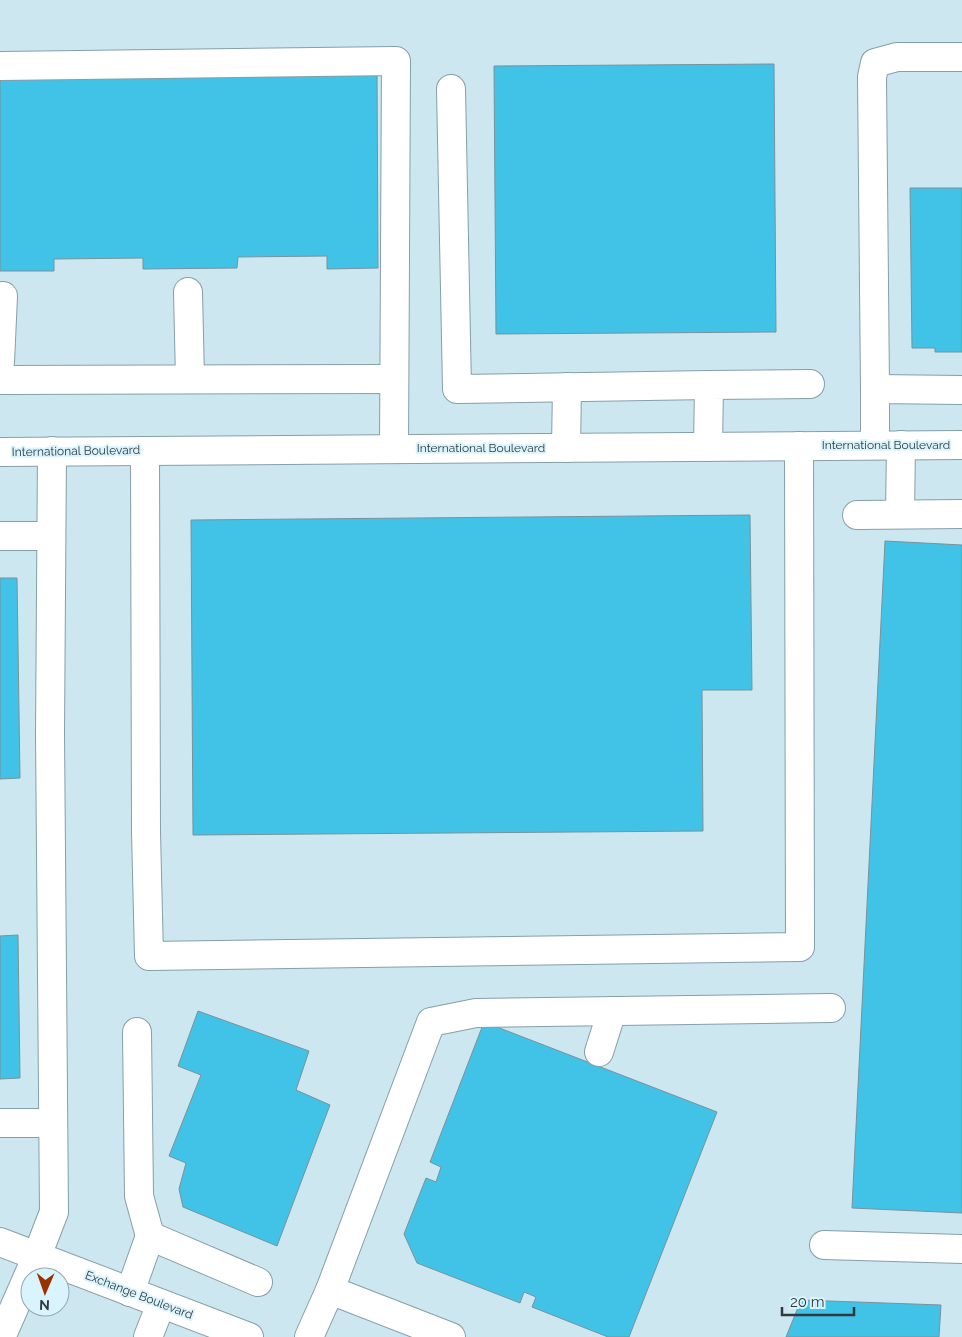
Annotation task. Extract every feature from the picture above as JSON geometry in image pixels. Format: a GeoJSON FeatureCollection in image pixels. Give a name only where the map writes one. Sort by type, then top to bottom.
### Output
{"type":"FeatureCollection","features":[{"type":"Feature","properties":{"kind":"street"},"geometry":{"type":"LineString","coordinates":[[900,514],[888,445],[875,389],[872,77],[875,63],[896,57],[962,57]]}},
{"type":"Feature","properties":{"kind":"street"},"geometry":{"type":"LineString","coordinates":[[0,66],[396,61],[394,449]]}},
{"type":"Feature","properties":{"kind":"street"},"geometry":{"type":"LineString","coordinates":[[451,89],[457,389],[810,384]]}},
{"type":"Feature","properties":{"kind":"street"},"geometry":{"type":"LineString","coordinates":[[188,292],[190,379]]}},
{"type":"Feature","properties":{"kind":"street"},"geometry":{"type":"LineString","coordinates":[[0,362],[3,296]]}},
{"type":"Feature","properties":{"kind":"street"},"geometry":{"type":"LineString","coordinates":[[0,380],[394,379]]}},
{"type":"Feature","properties":{"kind":"street"},"geometry":{"type":"LineString","coordinates":[[708,447],[709,385]]}},
{"type":"Feature","properties":{"kind":"street"},"geometry":{"type":"LineString","coordinates":[[566,448],[567,387]]}},
{"type":"Feature","properties":{"kind":"street"},"geometry":{"type":"LineString","coordinates":[[875,389],[962,390]]}},
{"type":"Feature","properties":{"kind":"street","name":"International Boulevard"},"geometry":{"type":"LineString","coordinates":[[0,452],[962,444]]}},
{"type":"Feature","properties":{"kind":"street"},"geometry":{"type":"LineString","coordinates":[[145,451],[146,832],[149,956],[800,947],[799,446]]}},
{"type":"Feature","properties":{"kind":"street"},"geometry":{"type":"LineString","coordinates":[[5,1334],[54,1212],[50,734],[52,451]]}},
{"type":"Feature","properties":{"kind":"street"},"geometry":{"type":"LineString","coordinates":[[857,515],[962,514]]}},
{"type":"Feature","properties":{"kind":"street"},"geometry":{"type":"LineString","coordinates":[[0,536],[52,536]]}},
{"type":"Feature","properties":{"kind":"street"},"geometry":{"type":"LineString","coordinates":[[309,1337],[330,1290],[431,1022],[476,1013],[831,1008]]}},
{"type":"Feature","properties":{"kind":"street"},"geometry":{"type":"LineString","coordinates":[[598,1052],[612,1011]]}},
{"type":"Feature","properties":{"kind":"street"},"geometry":{"type":"LineString","coordinates":[[130,1292],[150,1236],[139,1196],[137,1032]]}},
{"type":"Feature","properties":{"kind":"street"},"geometry":{"type":"LineString","coordinates":[[0,1123],[53,1123]]}},
{"type":"Feature","properties":{"kind":"street"},"geometry":{"type":"LineString","coordinates":[[150,1236],[258,1282]]}},
{"type":"Feature","properties":{"kind":"street","name":"Exchange Boulevard"},"geometry":{"type":"LineString","coordinates":[[0,1242],[249,1337]]}},
{"type":"Feature","properties":{"kind":"street"},"geometry":{"type":"LineString","coordinates":[[824,1245],[962,1249]]}},
{"type":"Feature","properties":{"kind":"street"},"geometry":{"type":"LineString","coordinates":[[330,1290],[451,1337]]}},
{"type":"Feature","properties":{"kind":"street"},"geometry":{"type":"LineString","coordinates":[[148,1337],[161,1304]]}},
{"type":"Feature","properties":{"kind":"building"},"geometry":{"type":"Polygon","coordinates":[[[774,64],[776,332],[496,334],[494,66],[774,64]]]}},
{"type":"Feature","properties":{"kind":"building"},"geometry":{"type":"Polygon","coordinates":[[[377,67],[378,268],[327,269],[327,256],[238,257],[237,268],[143,269],[143,258],[54,259],[54,271],[0,271],[0,70],[377,67]]]}},
{"type":"Feature","properties":{"kind":"building"},"geometry":{"type":"Polygon","coordinates":[[[910,188],[962,188],[962,352],[935,352],[935,348],[912,348],[910,188]]]}},
{"type":"Feature","properties":{"kind":"building"},"geometry":{"type":"Polygon","coordinates":[[[750,515],[752,690],[702,690],[703,831],[193,835],[191,520],[750,515]]]}},
{"type":"Feature","properties":{"kind":"building"},"geometry":{"type":"Polygon","coordinates":[[[885,541],[962,545],[962,1213],[852,1208],[885,541]]]}},
{"type":"Feature","properties":{"kind":"building"},"geometry":{"type":"Polygon","coordinates":[[[0,578],[17,578],[20,778],[0,779],[0,578]]]}},
{"type":"Feature","properties":{"kind":"building"},"geometry":{"type":"Polygon","coordinates":[[[18,935],[20,1078],[0,1079],[0,936],[18,935]]]}},
{"type":"Feature","properties":{"kind":"building"},"geometry":{"type":"Polygon","coordinates":[[[198,1011],[309,1051],[296,1090],[330,1105],[277,1246],[183,1207],[179,1189],[186,1163],[169,1156],[201,1075],[178,1066],[198,1011]]]}},
{"type":"Feature","properties":{"kind":"building"},"geometry":{"type":"Polygon","coordinates":[[[484,1022],[717,1112],[629,1337],[608,1337],[532,1307],[536,1297],[524,1292],[520,1303],[417,1263],[404,1234],[426,1178],[436,1182],[441,1167],[430,1162],[484,1022]]]}},
{"type":"Feature","properties":{"kind":"building"},"geometry":{"type":"Polygon","coordinates":[[[801,1300],[941,1305],[939,1337],[786,1337],[801,1300]]]}}]}
